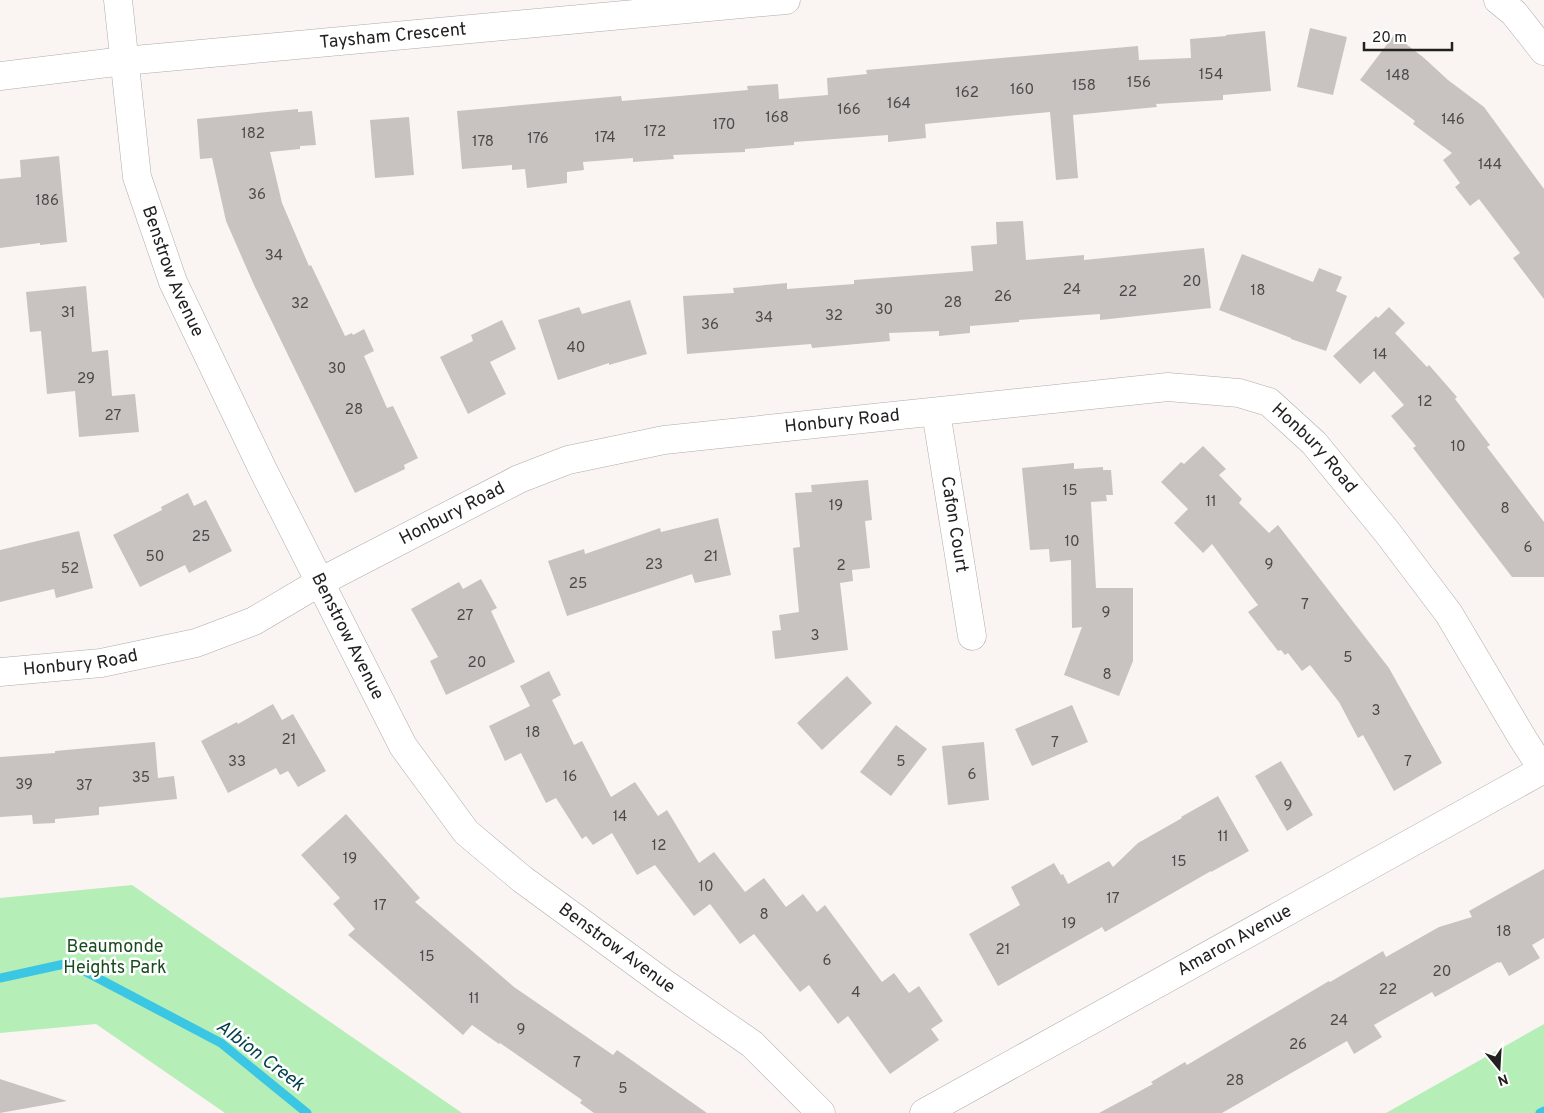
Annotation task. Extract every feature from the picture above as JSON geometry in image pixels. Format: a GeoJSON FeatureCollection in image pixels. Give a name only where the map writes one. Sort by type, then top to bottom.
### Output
{"type":"FeatureCollection","features":[{"type":"Feature","properties":{"kind":"street","name":"Benstrow Avenue"},"geometry":{"type":"LineString","coordinates":[[118,0],[137,177],[173,282],[263,470],[403,746],[466,832],[522,879],[664,983],[752,1044],[821,1113]]}},
{"type":"Feature","properties":{"kind":"street","name":"Taysham Crescent"},"geometry":{"type":"LineString","coordinates":[[0,76],[124,61],[786,0]]}},
{"type":"Feature","properties":{"kind":"street"},"geometry":{"type":"LineString","coordinates":[[1498,0],[1514,14],[1544,51]]}},
{"type":"Feature","properties":{"kind":"street","name":"Honbury Road"},"geometry":{"type":"LineString","coordinates":[[0,672],[101,662],[196,643],[254,621],[320,582],[519,479],[568,460],[664,440],[1168,387],[1239,393],[1270,402],[1314,443],[1387,532],[1450,614],[1522,739],[1544,769]]}},
{"type":"Feature","properties":{"kind":"street","name":"Cafon Court"},"geometry":{"type":"LineString","coordinates":[[936,412],[972,636]]}},
{"type":"Feature","properties":{"kind":"street","name":"Amaron Avenue"},"geometry":{"type":"LineString","coordinates":[[924,1113],[1544,769]]}},
{"type":"Feature","properties":{"kind":"green space","name":"Beaumonde Heights Park"},"geometry":{"type":"Polygon","coordinates":[[[132,885],[462,1113],[225,1113],[96,1024],[0,1033],[0,898],[132,885]]]}},
{"type":"Feature","properties":{"kind":"green space"},"geometry":{"type":"Polygon","coordinates":[[[1544,1024],[1544,1113],[1386,1113],[1544,1024]]]}},
{"type":"Feature","properties":{"kind":"building"},"geometry":{"type":"Polygon","coordinates":[[[1310,28],[1347,37],[1333,95],[1297,87],[1310,28]]]}},
{"type":"Feature","properties":{"kind":"building"},"geometry":{"type":"Polygon","coordinates":[[[1265,31],[1271,91],[1223,95],[1223,100],[1156,104],[1157,107],[1073,115],[1078,178],[1056,180],[1050,112],[925,124],[926,138],[888,142],[888,135],[794,142],[794,145],[745,149],[745,152],[673,155],[674,159],[633,162],[633,158],[583,162],[584,170],[567,172],[567,183],[527,188],[525,169],[512,170],[512,165],[462,169],[457,111],[621,96],[622,101],[748,90],[747,86],[778,84],[779,99],[828,95],[827,78],[867,74],[866,70],[1138,46],[1139,60],[1191,58],[1190,39],[1265,31]]]}},
{"type":"Feature","properties":{"kind":"building"},"geometry":{"type":"Polygon","coordinates":[[[1394,35],[1484,107],[1544,189],[1544,299],[1513,258],[1520,253],[1479,199],[1470,206],[1455,187],[1460,183],[1443,160],[1452,153],[1413,124],[1415,121],[1360,80],[1394,35]]]}},
{"type":"Feature","properties":{"kind":"building"},"geometry":{"type":"Polygon","coordinates":[[[298,109],[298,112],[312,111],[316,145],[300,146],[300,149],[270,152],[282,203],[309,266],[311,265],[345,336],[352,333],[353,335],[364,329],[374,351],[364,356],[387,408],[393,406],[418,458],[404,465],[405,469],[355,493],[254,285],[226,221],[212,158],[200,159],[197,119],[298,109]]]}},
{"type":"Feature","properties":{"kind":"building"},"geometry":{"type":"Polygon","coordinates":[[[409,117],[414,175],[375,178],[370,120],[409,117]]]}},
{"type":"Feature","properties":{"kind":"building"},"geometry":{"type":"Polygon","coordinates":[[[59,156],[67,242],[0,248],[0,179],[21,177],[20,160],[59,156]]]}},
{"type":"Feature","properties":{"kind":"building"},"geometry":{"type":"Polygon","coordinates":[[[1023,221],[1026,260],[1084,255],[1084,260],[1204,248],[1211,308],[1100,320],[1100,314],[1019,320],[1019,322],[970,326],[970,333],[939,336],[939,331],[889,333],[890,341],[812,348],[811,344],[687,354],[683,296],[734,293],[733,288],[787,283],[787,289],[854,284],[854,280],[973,271],[971,246],[997,244],[996,222],[1023,221]]]}},
{"type":"Feature","properties":{"kind":"building"},"geometry":{"type":"Polygon","coordinates":[[[1242,254],[1313,282],[1319,268],[1342,277],[1336,291],[1347,296],[1326,351],[1219,310],[1242,254]]]}},
{"type":"Feature","properties":{"kind":"building"},"geometry":{"type":"Polygon","coordinates":[[[86,286],[92,352],[108,350],[112,396],[135,394],[139,432],[79,437],[75,391],[47,394],[41,331],[30,332],[26,292],[86,286]]]}},
{"type":"Feature","properties":{"kind":"building"},"geometry":{"type":"Polygon","coordinates":[[[630,300],[647,354],[609,365],[609,363],[558,380],[538,320],[579,307],[582,314],[630,300]]]}},
{"type":"Feature","properties":{"kind":"building"},"geometry":{"type":"Polygon","coordinates":[[[1389,307],[1405,323],[1395,333],[1427,367],[1429,365],[1457,397],[1455,399],[1490,445],[1487,447],[1544,522],[1544,577],[1512,577],[1413,448],[1416,446],[1391,416],[1404,405],[1374,371],[1360,384],[1333,356],[1376,316],[1378,318],[1389,307]]]}},
{"type":"Feature","properties":{"kind":"building"},"geometry":{"type":"Polygon","coordinates":[[[502,320],[516,349],[490,362],[506,394],[468,414],[440,357],[473,341],[471,335],[502,320]]]}},
{"type":"Feature","properties":{"kind":"building"},"geometry":{"type":"Polygon","coordinates":[[[1203,446],[1226,469],[1219,475],[1242,499],[1239,503],[1269,533],[1278,525],[1389,668],[1442,763],[1394,791],[1363,735],[1358,738],[1339,702],[1310,665],[1302,671],[1288,653],[1285,655],[1281,650],[1278,651],[1248,612],[1258,605],[1212,544],[1203,553],[1174,523],[1188,509],[1161,482],[1181,462],[1184,464],[1203,446]]]}},
{"type":"Feature","properties":{"kind":"building"},"geometry":{"type":"Polygon","coordinates":[[[1074,463],[1074,469],[1103,467],[1103,470],[1111,470],[1113,495],[1106,495],[1107,501],[1091,502],[1096,588],[1133,588],[1133,661],[1119,696],[1064,675],[1082,627],[1072,628],[1071,560],[1050,562],[1049,549],[1030,550],[1022,468],[1074,463]]]}},
{"type":"Feature","properties":{"kind":"building"},"geometry":{"type":"Polygon","coordinates":[[[868,480],[872,520],[865,521],[870,568],[852,570],[853,581],[840,583],[848,650],[775,659],[772,631],[781,630],[779,615],[799,612],[793,548],[800,547],[795,493],[812,492],[811,485],[868,480]]]}},
{"type":"Feature","properties":{"kind":"building"},"geometry":{"type":"Polygon","coordinates":[[[188,493],[194,506],[206,500],[232,551],[189,573],[185,565],[140,587],[113,535],[162,510],[161,507],[188,493]]]}},
{"type":"Feature","properties":{"kind":"building"},"geometry":{"type":"Polygon","coordinates":[[[718,518],[731,575],[695,583],[692,574],[567,616],[548,561],[584,549],[585,554],[660,528],[661,532],[718,518]]]}},
{"type":"Feature","properties":{"kind":"building"},"geometry":{"type":"Polygon","coordinates":[[[79,531],[93,588],[56,598],[54,589],[0,602],[0,550],[79,531]]]}},
{"type":"Feature","properties":{"kind":"building"},"geometry":{"type":"Polygon","coordinates":[[[481,579],[497,608],[491,611],[515,662],[446,695],[430,661],[438,657],[411,609],[459,582],[463,589],[481,579]]]}},
{"type":"Feature","properties":{"kind":"building"},"geometry":{"type":"Polygon","coordinates":[[[549,671],[561,695],[552,700],[574,745],[582,741],[611,797],[635,782],[658,816],[667,810],[699,863],[714,852],[745,892],[764,878],[786,907],[803,894],[817,912],[825,905],[882,982],[894,973],[909,993],[919,986],[943,1021],[931,1029],[939,1040],[890,1074],[848,1016],[838,1024],[809,985],[800,992],[754,934],[740,944],[710,904],[694,916],[655,865],[637,875],[612,833],[593,845],[586,836],[582,839],[556,798],[546,803],[521,753],[505,761],[489,726],[530,706],[520,686],[549,671]]]}},
{"type":"Feature","properties":{"kind":"building"},"geometry":{"type":"Polygon","coordinates":[[[847,676],[872,703],[822,750],[797,723],[847,676]]]}},
{"type":"Feature","properties":{"kind":"building"},"geometry":{"type":"Polygon","coordinates":[[[273,704],[282,720],[293,714],[326,771],[298,787],[288,771],[280,775],[276,768],[228,793],[201,741],[237,722],[238,724],[273,704]]]}},
{"type":"Feature","properties":{"kind":"building"},"geometry":{"type":"Polygon","coordinates":[[[1072,705],[1088,742],[1032,766],[1015,729],[1072,705]]]}},
{"type":"Feature","properties":{"kind":"building"},"geometry":{"type":"Polygon","coordinates":[[[896,725],[927,749],[891,796],[860,772],[896,725]]]}},
{"type":"Feature","properties":{"kind":"building"},"geometry":{"type":"Polygon","coordinates":[[[155,742],[158,778],[174,776],[177,799],[99,807],[99,815],[55,819],[55,823],[33,824],[32,815],[0,817],[0,757],[155,742]]]}},
{"type":"Feature","properties":{"kind":"building"},"geometry":{"type":"Polygon","coordinates":[[[984,742],[989,800],[948,805],[942,746],[984,742]]]}},
{"type":"Feature","properties":{"kind":"building"},"geometry":{"type":"Polygon","coordinates":[[[1281,761],[1313,815],[1287,831],[1255,776],[1281,761]]]}},
{"type":"Feature","properties":{"kind":"building"},"geometry":{"type":"Polygon","coordinates":[[[1218,796],[1249,851],[1105,932],[1102,927],[998,986],[969,934],[1020,905],[1011,887],[1054,863],[1068,884],[1109,861],[1113,867],[1138,843],[1218,796]]]}},
{"type":"Feature","properties":{"kind":"building"},"geometry":{"type":"Polygon","coordinates":[[[346,814],[420,898],[415,902],[514,987],[613,1055],[617,1050],[707,1113],[594,1113],[580,1103],[582,1100],[472,1025],[463,1035],[348,935],[355,929],[333,904],[340,898],[301,855],[346,814]]]}},
{"type":"Feature","properties":{"kind":"building"},"geometry":{"type":"Polygon","coordinates":[[[1544,869],[1544,938],[1532,945],[1540,958],[1509,976],[1501,962],[1498,962],[1435,997],[1432,992],[1374,1025],[1382,1037],[1354,1054],[1347,1041],[1222,1113],[1099,1113],[1153,1084],[1151,1082],[1185,1062],[1187,1065],[1383,951],[1386,957],[1439,927],[1472,917],[1469,911],[1544,869]]]}},
{"type":"Feature","properties":{"kind":"building"},"geometry":{"type":"Polygon","coordinates":[[[0,1079],[67,1101],[0,1113],[0,1079]]]}},
{"type":"Feature","properties":{"kind":"waterway","name":"Albion Creek"},"geometry":{"type":"LineString","coordinates":[[0,978],[69,963],[221,1043],[307,1113]]}},
{"type":"Feature","properties":{"kind":"waterway","name":"Albion Creek"},"geometry":{"type":"LineString","coordinates":[[1540,1113],[1544,1111]]}}]}
